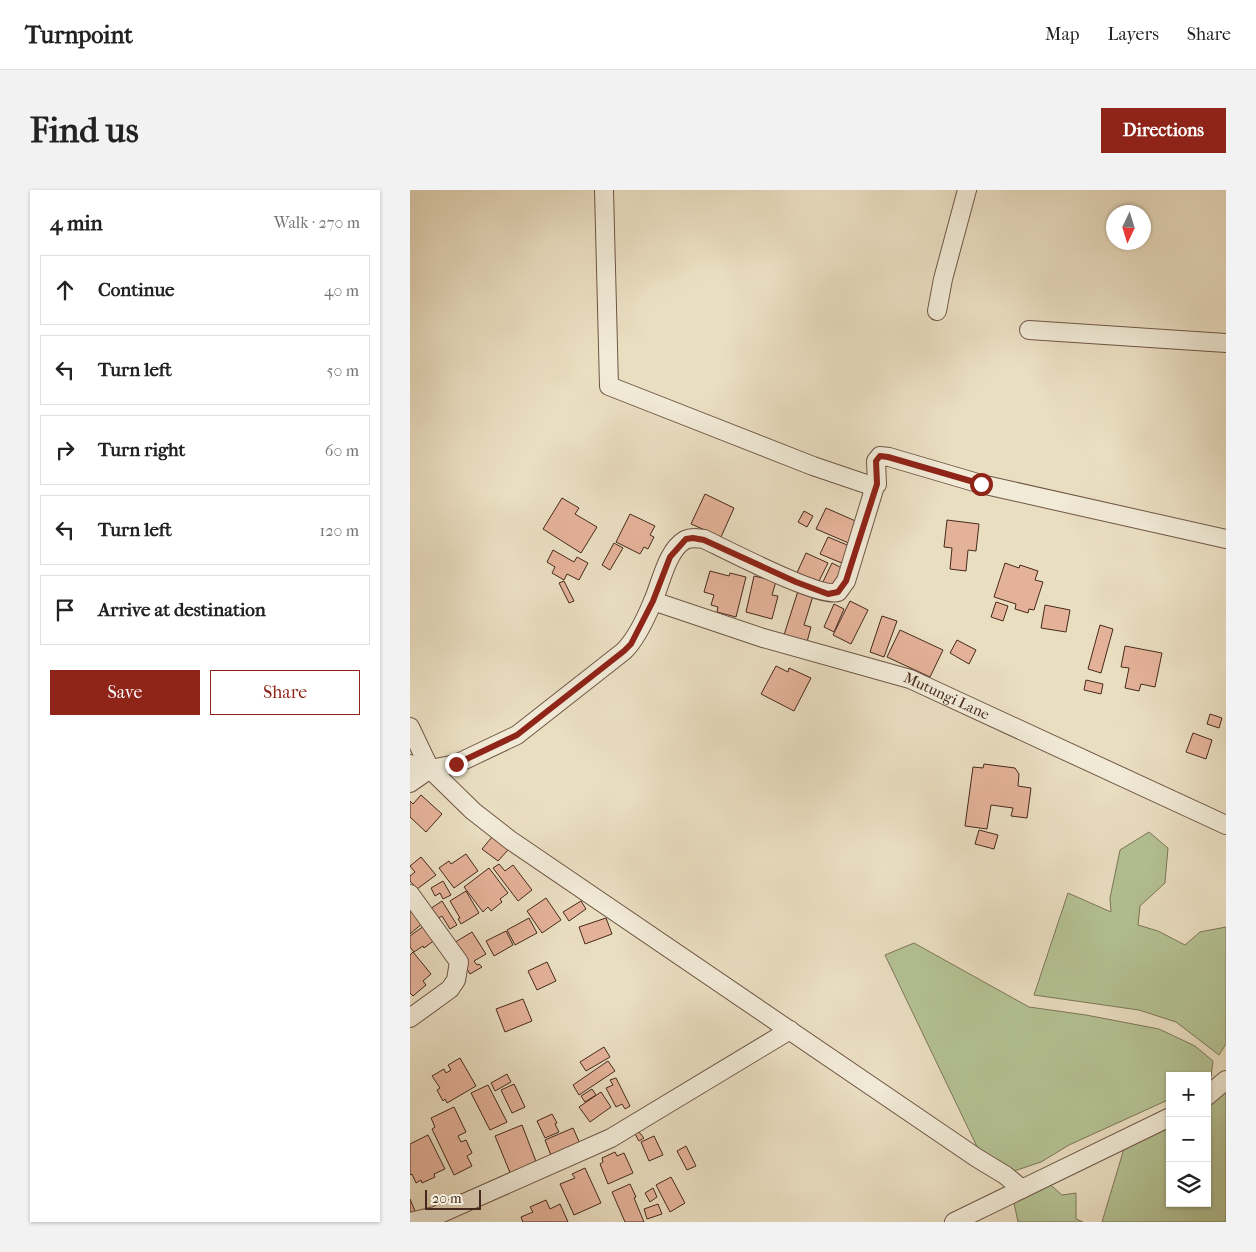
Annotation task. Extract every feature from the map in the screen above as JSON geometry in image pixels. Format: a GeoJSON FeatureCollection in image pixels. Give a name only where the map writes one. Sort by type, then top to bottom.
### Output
{"type":"FeatureCollection","features":[{"type":"Feature","properties":{"kind":"street"},"geometry":{"type":"LineString","coordinates":[[604,190],[609,386],[813,466],[875,486]]}},
{"type":"Feature","properties":{"kind":"street"},"geometry":{"type":"LineString","coordinates":[[937,312],[943,279],[968,190]]}},
{"type":"Feature","properties":{"kind":"street"},"geometry":{"type":"LineString","coordinates":[[1030,330],[1226,343]]}},
{"type":"Feature","properties":{"kind":"street"},"geometry":{"type":"LineString","coordinates":[[410,783],[430,769],[456,764],[517,735],[631,644],[653,601],[670,557],[682,542],[693,538],[704,540],[796,582],[828,594],[838,592],[846,581],[877,484],[876,461],[880,456],[981,484],[1226,539]]}},
{"type":"Feature","properties":{"kind":"street","name":"Mutungi Lane"},"geometry":{"type":"LineString","coordinates":[[653,601],[763,638],[910,679],[1226,825]]}},
{"type":"Feature","properties":{"kind":"street"},"geometry":{"type":"LineString","coordinates":[[410,727],[430,769],[472,811],[510,840],[977,1158],[1005,1175],[1022,1189]]}},
{"type":"Feature","properties":{"kind":"street"},"geometry":{"type":"LineString","coordinates":[[410,764],[430,769]]}},
{"type":"Feature","properties":{"kind":"street"},"geometry":{"type":"LineString","coordinates":[[410,894],[459,962],[456,980],[450,989],[410,1018]]}},
{"type":"Feature","properties":{"kind":"street"},"geometry":{"type":"LineString","coordinates":[[410,1222],[436,1216],[611,1138],[790,1030]]}},
{"type":"Feature","properties":{"kind":"street"},"geometry":{"type":"LineString","coordinates":[[1211,1093],[1226,1080]]}},
{"type":"Feature","properties":{"kind":"street"},"geometry":{"type":"LineString","coordinates":[[954,1222],[1166,1119]]}},
{"type":"Feature","properties":{"kind":"green space"},"geometry":{"type":"Polygon","coordinates":[[[1149,832],[1168,848],[1165,883],[1140,906],[1138,925],[1158,931],[1185,945],[1200,932],[1226,927],[1226,1044],[1219,1055],[1176,1022],[1139,1010],[1034,995],[1068,893],[1111,912],[1110,898],[1120,850],[1149,832]]]}},
{"type":"Feature","properties":{"kind":"green space"},"geometry":{"type":"Polygon","coordinates":[[[914,943],[1029,1007],[1086,1015],[1159,1029],[1195,1046],[1213,1061],[1211,1077],[1211,1072],[1166,1072],[1166,1101],[1069,1145],[1041,1162],[1011,1172],[981,1155],[885,955],[914,943]]]}},
{"type":"Feature","properties":{"kind":"green space"},"geometry":{"type":"Polygon","coordinates":[[[1226,1081],[1226,1222],[1102,1222],[1129,1132],[1166,1116],[1166,1207],[1211,1207],[1211,1095],[1226,1081]]]}},
{"type":"Feature","properties":{"kind":"green space"},"geometry":{"type":"Polygon","coordinates":[[[1045,1180],[1062,1195],[1076,1193],[1076,1219],[1083,1222],[1018,1222],[1014,1203],[1019,1187],[1045,1180]]]}},
{"type":"Feature","properties":{"kind":"building"},"geometry":{"type":"Polygon","coordinates":[[[705,494],[734,508],[721,537],[691,524],[705,494]]]}},
{"type":"Feature","properties":{"kind":"building"},"geometry":{"type":"Polygon","coordinates":[[[562,498],[579,508],[575,514],[597,527],[581,553],[543,529],[562,498]]]}},
{"type":"Feature","properties":{"kind":"building"},"geometry":{"type":"Polygon","coordinates":[[[826,508],[860,523],[851,544],[816,529],[826,508]]]}},
{"type":"Feature","properties":{"kind":"building"},"geometry":{"type":"Polygon","coordinates":[[[804,511],[813,516],[807,527],[798,522],[804,511]]]}},
{"type":"Feature","properties":{"kind":"building"},"geometry":{"type":"Polygon","coordinates":[[[630,514],[655,526],[650,535],[654,537],[648,549],[644,547],[640,554],[616,542],[630,514]]]}},
{"type":"Feature","properties":{"kind":"building"},"geometry":{"type":"Polygon","coordinates":[[[947,520],[979,524],[976,551],[968,550],[966,571],[950,569],[952,548],[944,547],[947,520]]]}},
{"type":"Feature","properties":{"kind":"building"},"geometry":{"type":"Polygon","coordinates":[[[828,537],[852,547],[844,564],[820,554],[828,537]]]}},
{"type":"Feature","properties":{"kind":"building"},"geometry":{"type":"Polygon","coordinates":[[[614,543],[623,548],[610,570],[602,565],[614,543]]]}},
{"type":"Feature","properties":{"kind":"building"},"geometry":{"type":"Polygon","coordinates":[[[553,550],[574,562],[577,557],[588,563],[579,580],[567,574],[564,580],[552,573],[555,567],[547,562],[553,550]]]}},
{"type":"Feature","properties":{"kind":"building"},"geometry":{"type":"Polygon","coordinates":[[[806,553],[828,563],[817,585],[796,575],[806,553]]]}},
{"type":"Feature","properties":{"kind":"building"},"geometry":{"type":"Polygon","coordinates":[[[832,563],[842,568],[831,591],[821,586],[832,563]]]}},
{"type":"Feature","properties":{"kind":"building"},"geometry":{"type":"Polygon","coordinates":[[[1005,563],[1019,568],[1020,565],[1038,571],[1035,580],[1043,582],[1034,610],[1029,609],[1028,613],[1015,609],[1016,604],[994,597],[1005,563]]]}},
{"type":"Feature","properties":{"kind":"building"},"geometry":{"type":"Polygon","coordinates":[[[710,571],[729,576],[730,573],[746,577],[736,617],[717,612],[718,607],[711,605],[714,595],[704,592],[710,571]]]}},
{"type":"Feature","properties":{"kind":"building"},"geometry":{"type":"Polygon","coordinates":[[[754,576],[776,581],[772,595],[778,596],[772,619],[746,612],[754,576]]]}},
{"type":"Feature","properties":{"kind":"building"},"geometry":{"type":"Polygon","coordinates":[[[564,581],[574,601],[569,603],[559,583],[564,581]]]}},
{"type":"Feature","properties":{"kind":"building"},"geometry":{"type":"Polygon","coordinates":[[[798,591],[813,596],[804,625],[811,627],[807,642],[784,635],[798,591]]]}},
{"type":"Feature","properties":{"kind":"building"},"geometry":{"type":"Polygon","coordinates":[[[850,601],[868,610],[851,644],[833,635],[850,601]]]}},
{"type":"Feature","properties":{"kind":"building"},"geometry":{"type":"Polygon","coordinates":[[[996,602],[1008,606],[1003,621],[991,617],[996,602]]]}},
{"type":"Feature","properties":{"kind":"building"},"geometry":{"type":"Polygon","coordinates":[[[834,604],[844,609],[834,632],[824,627],[834,604]]]}},
{"type":"Feature","properties":{"kind":"building"},"geometry":{"type":"Polygon","coordinates":[[[1045,605],[1070,610],[1066,632],[1041,628],[1045,605]]]}},
{"type":"Feature","properties":{"kind":"building"},"geometry":{"type":"Polygon","coordinates":[[[882,616],[897,621],[884,657],[870,652],[882,616]]]}},
{"type":"Feature","properties":{"kind":"building"},"geometry":{"type":"Polygon","coordinates":[[[1100,625],[1113,629],[1101,673],[1088,669],[1100,625]]]}},
{"type":"Feature","properties":{"kind":"building"},"geometry":{"type":"Polygon","coordinates":[[[900,630],[943,650],[930,677],[887,657],[900,630]]]}},
{"type":"Feature","properties":{"kind":"building"},"geometry":{"type":"Polygon","coordinates":[[[957,640],[976,650],[969,664],[950,653],[957,640]]]}},
{"type":"Feature","properties":{"kind":"building"},"geometry":{"type":"Polygon","coordinates":[[[1125,646],[1162,653],[1155,687],[1141,684],[1139,691],[1125,688],[1129,668],[1121,667],[1125,646]]]}},
{"type":"Feature","properties":{"kind":"building"},"geometry":{"type":"Polygon","coordinates":[[[776,666],[788,672],[789,668],[811,678],[794,711],[761,694],[776,666]]]}},
{"type":"Feature","properties":{"kind":"building"},"geometry":{"type":"Polygon","coordinates":[[[1086,680],[1103,684],[1101,694],[1084,690],[1086,680]]]}},
{"type":"Feature","properties":{"kind":"building"},"geometry":{"type":"Polygon","coordinates":[[[1210,714],[1222,718],[1219,728],[1207,724],[1210,714]]]}},
{"type":"Feature","properties":{"kind":"building"},"geometry":{"type":"Polygon","coordinates":[[[1193,733],[1212,740],[1206,759],[1186,752],[1193,733]]]}},
{"type":"Feature","properties":{"kind":"building"},"geometry":{"type":"Polygon","coordinates":[[[984,764],[1015,768],[1019,774],[1018,786],[1031,788],[1027,818],[1011,816],[1013,808],[991,805],[987,829],[965,826],[973,767],[983,768],[984,764]]]}},
{"type":"Feature","properties":{"kind":"building"},"geometry":{"type":"Polygon","coordinates":[[[421,795],[442,814],[426,832],[410,817],[410,801],[413,804],[421,795]]]}},
{"type":"Feature","properties":{"kind":"building"},"geometry":{"type":"Polygon","coordinates":[[[979,830],[998,835],[994,849],[975,844],[979,830]]]}},
{"type":"Feature","properties":{"kind":"building"},"geometry":{"type":"Polygon","coordinates":[[[492,837],[508,850],[498,861],[482,849],[492,837]]]}},
{"type":"Feature","properties":{"kind":"building"},"geometry":{"type":"Polygon","coordinates":[[[466,854],[478,871],[454,888],[439,868],[449,861],[451,864],[466,854]]]}},
{"type":"Feature","properties":{"kind":"building"},"geometry":{"type":"Polygon","coordinates":[[[421,857],[436,875],[417,889],[410,881],[410,876],[415,872],[410,866],[421,857]]]}},
{"type":"Feature","properties":{"kind":"building"},"geometry":{"type":"Polygon","coordinates":[[[499,864],[505,871],[513,865],[532,890],[518,901],[493,868],[499,864]]]}},
{"type":"Feature","properties":{"kind":"building"},"geometry":{"type":"Polygon","coordinates":[[[489,868],[508,893],[500,899],[502,902],[491,911],[488,907],[483,912],[464,887],[489,868]]]}},
{"type":"Feature","properties":{"kind":"building"},"geometry":{"type":"Polygon","coordinates":[[[443,881],[451,895],[443,899],[440,893],[435,896],[431,888],[443,881]]]}},
{"type":"Feature","properties":{"kind":"building"},"geometry":{"type":"Polygon","coordinates":[[[466,891],[479,913],[461,924],[458,919],[460,918],[450,901],[466,891]]]}},
{"type":"Feature","properties":{"kind":"building"},"geometry":{"type":"Polygon","coordinates":[[[546,898],[561,920],[542,933],[527,911],[546,898]]]}},
{"type":"Feature","properties":{"kind":"building"},"geometry":{"type":"Polygon","coordinates":[[[442,901],[457,925],[450,929],[442,916],[437,919],[430,909],[442,901]]]}},
{"type":"Feature","properties":{"kind":"building"},"geometry":{"type":"Polygon","coordinates":[[[581,901],[586,909],[569,921],[563,912],[581,901]]]}},
{"type":"Feature","properties":{"kind":"building"},"geometry":{"type":"Polygon","coordinates":[[[413,907],[425,921],[410,934],[410,910],[413,907]]]}},
{"type":"Feature","properties":{"kind":"building"},"geometry":{"type":"Polygon","coordinates":[[[529,918],[537,933],[515,945],[507,930],[529,918]]]}},
{"type":"Feature","properties":{"kind":"building"},"geometry":{"type":"Polygon","coordinates":[[[606,918],[612,934],[585,944],[579,927],[606,918]]]}},
{"type":"Feature","properties":{"kind":"building"},"geometry":{"type":"Polygon","coordinates":[[[428,923],[436,939],[424,948],[423,946],[414,952],[410,947],[410,936],[428,923]]]}},
{"type":"Feature","properties":{"kind":"building"},"geometry":{"type":"Polygon","coordinates":[[[506,931],[513,945],[494,956],[486,941],[506,931]]]}},
{"type":"Feature","properties":{"kind":"building"},"geometry":{"type":"Polygon","coordinates":[[[472,932],[486,954],[474,961],[482,967],[470,974],[452,944],[472,932]]]}},
{"type":"Feature","properties":{"kind":"building"},"geometry":{"type":"Polygon","coordinates":[[[413,952],[431,974],[423,981],[426,985],[413,996],[410,993],[410,955],[413,952]]]}},
{"type":"Feature","properties":{"kind":"building"},"geometry":{"type":"Polygon","coordinates":[[[547,962],[556,981],[537,990],[528,971],[547,962]]]}},
{"type":"Feature","properties":{"kind":"building"},"geometry":{"type":"Polygon","coordinates":[[[523,999],[532,1021],[505,1032],[496,1009],[523,999]]]}},
{"type":"Feature","properties":{"kind":"building"},"geometry":{"type":"Polygon","coordinates":[[[604,1047],[610,1057],[586,1071],[580,1062],[604,1047]]]}},
{"type":"Feature","properties":{"kind":"building"},"geometry":{"type":"Polygon","coordinates":[[[460,1058],[476,1086],[447,1103],[445,1099],[443,1101],[437,1090],[440,1088],[432,1076],[444,1069],[446,1073],[451,1070],[448,1065],[460,1058]]]}},
{"type":"Feature","properties":{"kind":"building"},"geometry":{"type":"Polygon","coordinates":[[[608,1061],[615,1071],[579,1095],[573,1085],[608,1061]]]}},
{"type":"Feature","properties":{"kind":"building"},"geometry":{"type":"Polygon","coordinates":[[[507,1074],[511,1082],[495,1091],[491,1083],[507,1074]]]}},
{"type":"Feature","properties":{"kind":"building"},"geometry":{"type":"Polygon","coordinates":[[[616,1078],[630,1106],[625,1109],[622,1104],[616,1107],[606,1088],[613,1085],[610,1080],[616,1078]]]}},
{"type":"Feature","properties":{"kind":"building"},"geometry":{"type":"Polygon","coordinates":[[[514,1084],[525,1107],[512,1113],[501,1090],[514,1084]]]}},
{"type":"Feature","properties":{"kind":"building"},"geometry":{"type":"Polygon","coordinates":[[[488,1085],[507,1122],[490,1130],[471,1093],[488,1085]]]}},
{"type":"Feature","properties":{"kind":"building"},"geometry":{"type":"Polygon","coordinates":[[[592,1089],[596,1095],[585,1102],[581,1096],[592,1089]]]}},
{"type":"Feature","properties":{"kind":"building"},"geometry":{"type":"Polygon","coordinates":[[[601,1092],[611,1107],[590,1122],[579,1107],[601,1092]]]}},
{"type":"Feature","properties":{"kind":"building"},"geometry":{"type":"Polygon","coordinates":[[[454,1107],[466,1132],[458,1136],[461,1142],[466,1140],[472,1153],[467,1156],[472,1166],[454,1175],[432,1129],[435,1127],[431,1118],[454,1107]]]}},
{"type":"Feature","properties":{"kind":"building"},"geometry":{"type":"Polygon","coordinates":[[[552,1114],[559,1132],[545,1138],[537,1121],[552,1114]]]}},
{"type":"Feature","properties":{"kind":"building"},"geometry":{"type":"Polygon","coordinates":[[[522,1125],[537,1164],[511,1175],[495,1136],[522,1125]]]}},
{"type":"Feature","properties":{"kind":"building"},"geometry":{"type":"Polygon","coordinates":[[[573,1128],[581,1146],[552,1158],[545,1140],[573,1128]]]}},
{"type":"Feature","properties":{"kind":"building"},"geometry":{"type":"Polygon","coordinates":[[[639,1132],[644,1138],[639,1141],[635,1134],[639,1132]]]}},
{"type":"Feature","properties":{"kind":"building"},"geometry":{"type":"Polygon","coordinates":[[[428,1135],[445,1169],[434,1174],[435,1177],[422,1183],[421,1180],[416,1183],[412,1174],[410,1175],[410,1144],[428,1135]]]}},
{"type":"Feature","properties":{"kind":"building"},"geometry":{"type":"Polygon","coordinates":[[[654,1136],[663,1155],[649,1161],[641,1142],[654,1136]]]}},
{"type":"Feature","properties":{"kind":"building"},"geometry":{"type":"Polygon","coordinates":[[[686,1146],[696,1166],[687,1170],[677,1151],[686,1146]]]}},
{"type":"Feature","properties":{"kind":"building"},"geometry":{"type":"Polygon","coordinates":[[[615,1152],[617,1156],[624,1153],[633,1173],[608,1184],[600,1164],[603,1162],[602,1158],[615,1152]]]}},
{"type":"Feature","properties":{"kind":"building"},"geometry":{"type":"Polygon","coordinates":[[[585,1168],[601,1203],[574,1215],[560,1184],[575,1178],[572,1174],[585,1168]]]}},
{"type":"Feature","properties":{"kind":"building"},"geometry":{"type":"Polygon","coordinates":[[[671,1177],[685,1203],[670,1212],[656,1185],[671,1177]]]}},
{"type":"Feature","properties":{"kind":"building"},"geometry":{"type":"Polygon","coordinates":[[[630,1184],[644,1222],[625,1222],[612,1192],[630,1184]]]}},
{"type":"Feature","properties":{"kind":"building"},"geometry":{"type":"Polygon","coordinates":[[[653,1188],[657,1197],[650,1202],[645,1193],[653,1188]]]}},
{"type":"Feature","properties":{"kind":"building"},"geometry":{"type":"Polygon","coordinates":[[[410,1199],[415,1211],[410,1214],[410,1199]]]}},
{"type":"Feature","properties":{"kind":"building"},"geometry":{"type":"Polygon","coordinates":[[[546,1200],[550,1209],[560,1204],[568,1222],[523,1222],[521,1217],[533,1212],[530,1207],[546,1200]]]}},
{"type":"Feature","properties":{"kind":"building"},"geometry":{"type":"Polygon","coordinates":[[[658,1204],[662,1214],[647,1219],[644,1209],[658,1204]]]}},
{"type":"Feature","properties":{"kind":"route"},"geometry":{"type":"LineString","coordinates":[[456,764],[517,735],[624,651],[631,644],[653,601],[670,557],[686,539],[704,540],[796,582],[828,594],[835,594],[846,581],[877,484],[876,461],[880,456],[981,484]]}}]}
